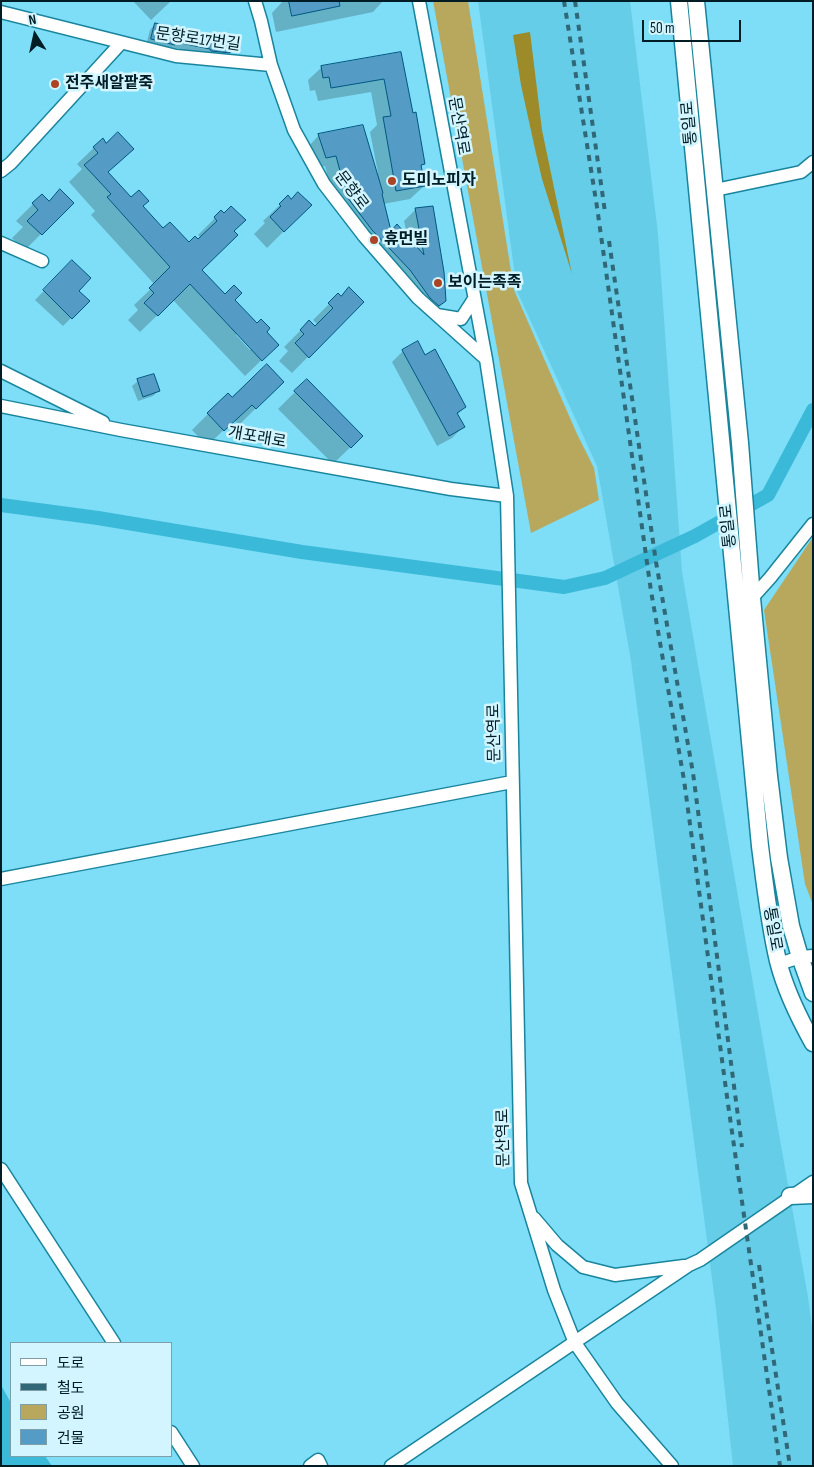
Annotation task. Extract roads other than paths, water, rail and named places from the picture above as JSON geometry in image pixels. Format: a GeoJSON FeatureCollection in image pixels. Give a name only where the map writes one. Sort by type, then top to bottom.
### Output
{"type":"FeatureCollection","features":[{"type":"Feature","properties":{"kind":"main road","name":"통일로"},"geometry":{"type":"LineString","coordinates":[[679,1],[760,846],[769,912],[779,964],[805,1030],[813,1043]]}},
{"type":"Feature","properties":{"kind":"main road","name":"통일로"},"geometry":{"type":"LineString","coordinates":[[696,1],[740,443],[769,776],[779,858],[791,926],[806,956],[813,993]]}},
{"type":"Feature","properties":{"kind":"main road"},"geometry":{"type":"LineString","coordinates":[[790,1196],[813,1195]]}},
{"type":"Feature","properties":{"kind":"street","name":"문향로"},"geometry":{"type":"LineString","coordinates":[[255,1],[271,65],[294,130],[324,184],[364,236],[418,298],[486,359]]}},
{"type":"Feature","properties":{"kind":"street","name":"문산역로"},"geometry":{"type":"LineString","coordinates":[[418,1],[486,359],[507,496],[521,1183],[554,1290],[575,1343],[617,1403],[672,1466]]}},
{"type":"Feature","properties":{"kind":"street","name":"문향로17번길"},"geometry":{"type":"LineString","coordinates":[[1,12],[176,56],[271,65]]}},
{"type":"Feature","properties":{"kind":"street"},"geometry":{"type":"LineString","coordinates":[[1,171],[11,163],[121,43]]}},
{"type":"Feature","properties":{"kind":"street"},"geometry":{"type":"LineString","coordinates":[[714,190],[801,172],[813,162]]}},
{"type":"Feature","properties":{"kind":"street"},"geometry":{"type":"LineString","coordinates":[[1,243],[42,261]]}},
{"type":"Feature","properties":{"kind":"street"},"geometry":{"type":"LineString","coordinates":[[437,315],[461,318],[474,299]]}},
{"type":"Feature","properties":{"kind":"street"},"geometry":{"type":"LineString","coordinates":[[1,371],[121,430]]}},
{"type":"Feature","properties":{"kind":"street","name":"개포래로"},"geometry":{"type":"LineString","coordinates":[[1,406],[121,430],[451,489],[507,496]]}},
{"type":"Feature","properties":{"kind":"street"},"geometry":{"type":"LineString","coordinates":[[752,598],[813,524]]}},
{"type":"Feature","properties":{"kind":"street"},"geometry":{"type":"LineString","coordinates":[[1,879],[512,782]]}},
{"type":"Feature","properties":{"kind":"street"},"geometry":{"type":"LineString","coordinates":[[779,964],[806,956]]}},
{"type":"Feature","properties":{"kind":"street"},"geometry":{"type":"LineString","coordinates":[[1,1169],[113,1342]]}},
{"type":"Feature","properties":{"kind":"street"},"geometry":{"type":"LineString","coordinates":[[390,1466],[689,1265],[700,1260],[790,1196],[813,1182]]}},
{"type":"Feature","properties":{"kind":"street"},"geometry":{"type":"LineString","coordinates":[[530,1214],[557,1245],[583,1267],[615,1275],[689,1265]]}},
{"type":"Feature","properties":{"kind":"street"},"geometry":{"type":"LineString","coordinates":[[172,1434],[193,1466]]}},
{"type":"Feature","properties":{"kind":"street"},"geometry":{"type":"LineString","coordinates":[[310,1466],[318,1460],[321,1466]]}},
{"type":"Feature","properties":{"kind":"waterway"},"geometry":{"type":"LineString","coordinates":[[1,505],[98,518],[302,552],[564,587],[605,578],[695,536],[768,495],[813,410]]}},
{"type":"Feature","properties":{"kind":"railway"},"geometry":{"type":"LineString","coordinates":[[564,1],[597,207],[651,591],[684,780],[780,1466]]}},
{"type":"Feature","properties":{"kind":"railway"},"geometry":{"type":"LineString","coordinates":[[575,1],[605,212]]}},
{"type":"Feature","properties":{"kind":"railway"},"geometry":{"type":"LineString","coordinates":[[609,241],[656,562],[693,773],[742,1147]]}},
{"type":"Feature","properties":{"kind":"railway"},"geometry":{"type":"LineString","coordinates":[[759,1265],[790,1466]]}},
{"type":"Feature","properties":{"kind":"place","name":"전주새알팥죽"},"geometry":{"type":"Point","coordinates":[55,84]}},
{"type":"Feature","properties":{"kind":"place","name":"도미노피자"},"geometry":{"type":"Point","coordinates":[392,181]}},
{"type":"Feature","properties":{"kind":"place","name":"휴먼빌"},"geometry":{"type":"Point","coordinates":[374,240]}},
{"type":"Feature","properties":{"kind":"place","name":"보이는족족"},"geometry":{"type":"Point","coordinates":[438,283]}}]}
